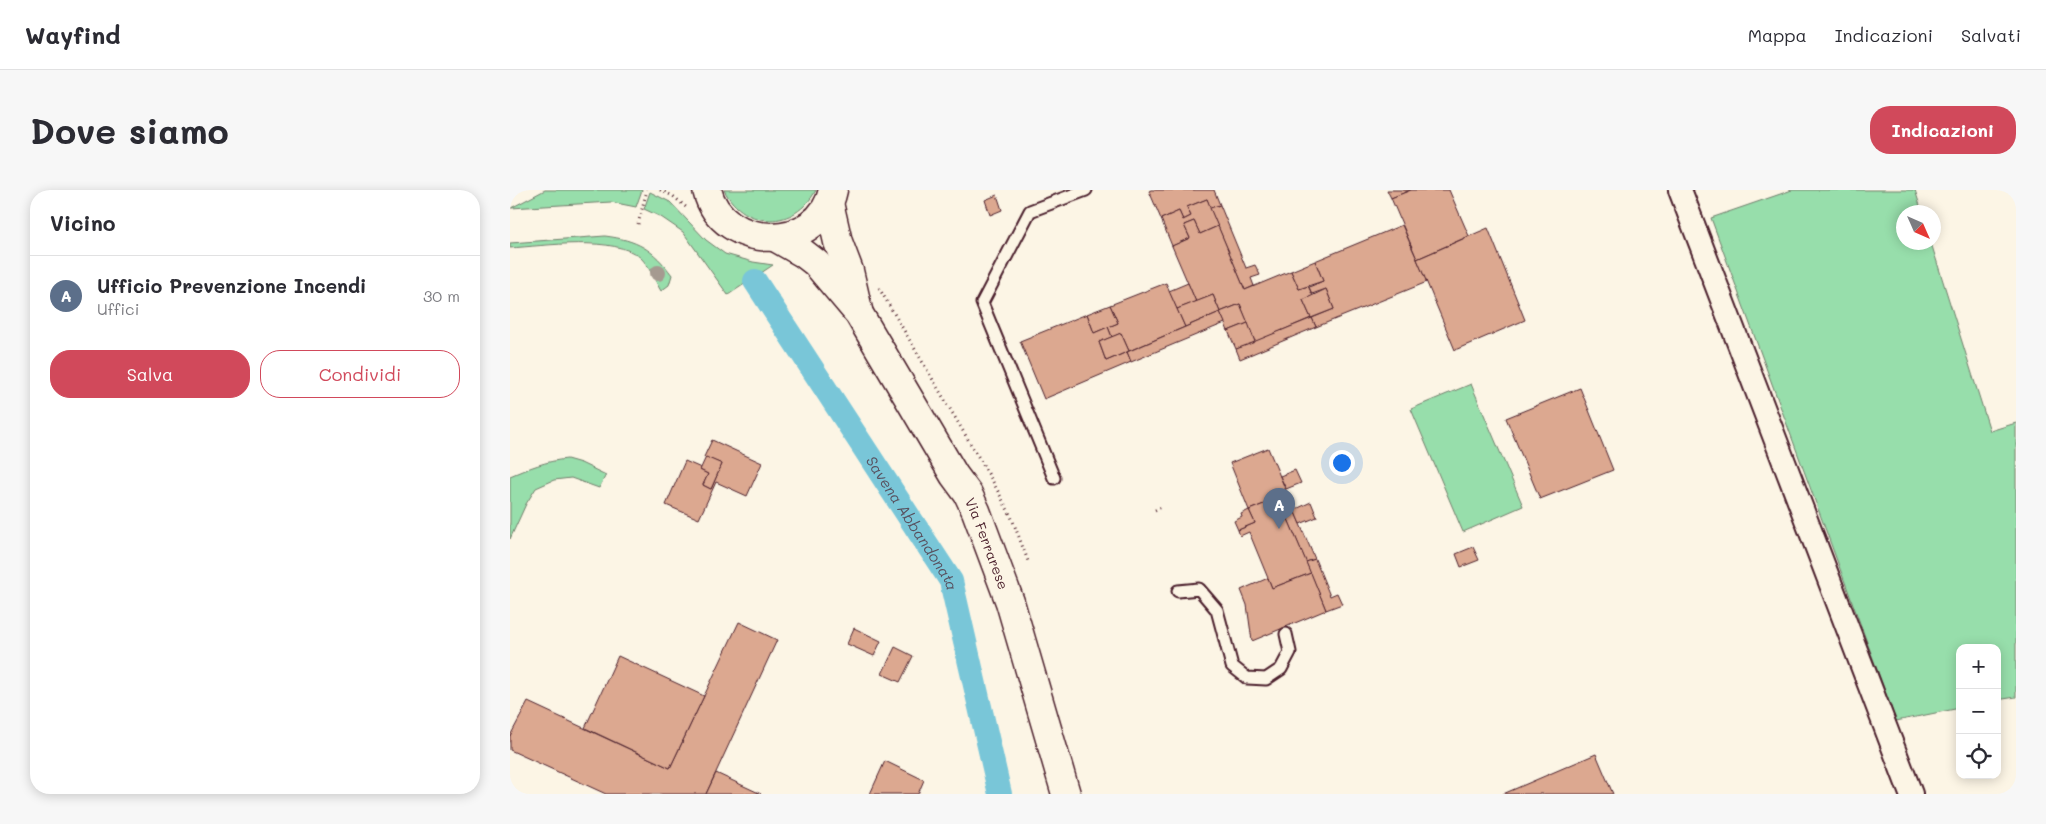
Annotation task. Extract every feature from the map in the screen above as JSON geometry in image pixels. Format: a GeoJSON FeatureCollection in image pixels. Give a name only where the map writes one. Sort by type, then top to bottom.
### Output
{"type":"FeatureCollection","features":[{"type":"Feature","properties":{"kind":"main road"},"geometry":{"type":"LineString","coordinates":[[707,190],[720,214],[730,224],[749,234],[775,238],[803,253],[816,263],[859,314]]}},
{"type":"Feature","properties":{"kind":"main road"},"geometry":{"type":"LineString","coordinates":[[775,238],[789,235],[806,227],[820,215],[831,196]]}},
{"type":"Feature","properties":{"kind":"main road"},"geometry":{"type":"LineString","coordinates":[[831,196],[838,242],[849,271],[859,314]]}},
{"type":"Feature","properties":{"kind":"main road","name":"Via Ferrarese"},"geometry":{"type":"LineString","coordinates":[[859,314],[954,475],[968,494],[976,511],[1010,602],[1066,794]]}},
{"type":"Feature","properties":{"kind":"street"},"geometry":{"type":"LineString","coordinates":[[1680,190],[1911,794]]}},
{"type":"Feature","properties":{"kind":"lane"},"geometry":{"type":"LineString","coordinates":[[1054,478],[982,304],[1030,211],[1086,190]]}},
{"type":"Feature","properties":{"kind":"lane"},"geometry":{"type":"LineString","coordinates":[[1178,591],[1199,589],[1217,610],[1232,666],[1247,678],[1266,679],[1281,669],[1290,652],[1286,634]]}},
{"type":"Feature","properties":{"kind":"path"},"geometry":{"type":"LineString","coordinates":[[638,224],[647,190]]}},
{"type":"Feature","properties":{"kind":"path"},"geometry":{"type":"LineString","coordinates":[[876,282],[994,482],[1011,516],[1028,561]]}},
{"type":"Feature","properties":{"kind":"path"},"geometry":{"type":"LineString","coordinates":[[1155,510],[1164,506]]}},
{"type":"Feature","properties":{"kind":"green space"},"geometry":{"type":"Polygon","coordinates":[[[545,190],[642,190],[636,207],[611,202],[511,208],[545,190]]]}},
{"type":"Feature","properties":{"kind":"green space"},"geometry":{"type":"Polygon","coordinates":[[[724,190],[816,190],[807,203],[796,212],[783,218],[770,220],[757,218],[744,212],[733,203],[724,190]]]}},
{"type":"Feature","properties":{"kind":"green space"},"geometry":{"type":"Polygon","coordinates":[[[1792,190],[1915,190],[1920,205],[1896,205],[1896,250],[1933,250],[1990,431],[2016,423],[2016,697],[2001,699],[2001,644],[1956,644],[1956,709],[1896,721],[1711,218],[1792,190]]]}},
{"type":"Feature","properties":{"kind":"green space"},"geometry":{"type":"Polygon","coordinates":[[[650,192],[670,202],[706,240],[725,254],[753,262],[773,265],[728,295],[683,232],[661,217],[644,209],[650,192]]]}},
{"type":"Feature","properties":{"kind":"green space"},"geometry":{"type":"Polygon","coordinates":[[[605,236],[635,243],[651,252],[672,275],[669,285],[661,291],[641,258],[630,251],[615,246],[559,244],[510,248],[510,243],[605,236]]]}},
{"type":"Feature","properties":{"kind":"green space"},"geometry":{"type":"Polygon","coordinates":[[[1471,384],[1523,506],[1463,532],[1411,409],[1471,384]]]}},
{"type":"Feature","properties":{"kind":"green space"},"geometry":{"type":"Polygon","coordinates":[[[567,459],[581,463],[606,475],[599,488],[571,478],[554,480],[536,488],[526,504],[510,539],[510,476],[545,463],[567,459]]]}},
{"type":"Feature","properties":{"kind":"building"},"geometry":{"type":"Polygon","coordinates":[[[1214,190],[1220,205],[1210,208],[1207,199],[1187,207],[1191,216],[1183,220],[1179,211],[1161,219],[1149,191],[1214,190]]]}},
{"type":"Feature","properties":{"kind":"building"},"geometry":{"type":"Polygon","coordinates":[[[1387,190],[1411,190],[1391,198],[1387,190]]]}},
{"type":"Feature","properties":{"kind":"building"},"geometry":{"type":"Polygon","coordinates":[[[1411,190],[1449,190],[1469,236],[1417,259],[1391,198],[1411,190]]]}},
{"type":"Feature","properties":{"kind":"building"},"geometry":{"type":"Polygon","coordinates":[[[997,195],[1002,210],[990,215],[985,200],[997,195]]]}},
{"type":"Feature","properties":{"kind":"building"},"geometry":{"type":"Polygon","coordinates":[[[1207,199],[1218,226],[1200,234],[1194,221],[1184,225],[1190,238],[1172,246],[1161,219],[1179,211],[1183,220],[1191,216],[1187,207],[1207,199]]]}},
{"type":"Feature","properties":{"kind":"building"},"geometry":{"type":"Polygon","coordinates":[[[1220,205],[1246,268],[1255,265],[1260,275],[1251,278],[1254,286],[1245,290],[1210,208],[1220,205]]]}},
{"type":"Feature","properties":{"kind":"building"},"geometry":{"type":"Polygon","coordinates":[[[1194,221],[1200,234],[1218,226],[1245,290],[1291,271],[1299,289],[1308,286],[1313,296],[1303,300],[1311,318],[1255,342],[1240,304],[1220,312],[1213,295],[1196,302],[1172,246],[1190,238],[1184,225],[1194,221]]]}},
{"type":"Feature","properties":{"kind":"building"},"geometry":{"type":"Polygon","coordinates":[[[1402,225],[1427,282],[1316,327],[1312,318],[1334,309],[1326,289],[1312,294],[1309,287],[1323,281],[1315,261],[1402,225]]]}},
{"type":"Feature","properties":{"kind":"building"},"geometry":{"type":"Polygon","coordinates":[[[1488,228],[1525,320],[1455,350],[1417,259],[1488,228]]]}},
{"type":"Feature","properties":{"kind":"building"},"geometry":{"type":"Polygon","coordinates":[[[1315,261],[1323,281],[1299,289],[1291,271],[1315,261]]]}},
{"type":"Feature","properties":{"kind":"building"},"geometry":{"type":"Polygon","coordinates":[[[1166,283],[1185,327],[1129,351],[1121,333],[1112,337],[1108,327],[1118,323],[1110,305],[1166,283]]]}},
{"type":"Feature","properties":{"kind":"building"},"geometry":{"type":"Polygon","coordinates":[[[1188,283],[1196,302],[1177,309],[1169,291],[1188,283]]]}},
{"type":"Feature","properties":{"kind":"building"},"geometry":{"type":"Polygon","coordinates":[[[1326,289],[1334,309],[1311,318],[1303,300],[1326,289]]]}},
{"type":"Feature","properties":{"kind":"building"},"geometry":{"type":"Polygon","coordinates":[[[1213,295],[1220,312],[1185,327],[1177,309],[1213,295]]]}},
{"type":"Feature","properties":{"kind":"building"},"geometry":{"type":"Polygon","coordinates":[[[1240,304],[1248,323],[1228,331],[1220,312],[1240,304]]]}},
{"type":"Feature","properties":{"kind":"building"},"geometry":{"type":"Polygon","coordinates":[[[1110,305],[1118,323],[1094,333],[1087,314],[1110,305]]]}},
{"type":"Feature","properties":{"kind":"building"},"geometry":{"type":"Polygon","coordinates":[[[1220,312],[1225,323],[1131,362],[1127,352],[1220,312]]]}},
{"type":"Feature","properties":{"kind":"building"},"geometry":{"type":"Polygon","coordinates":[[[1087,314],[1094,333],[1108,327],[1112,337],[1099,342],[1106,361],[1127,352],[1131,362],[1044,399],[1020,341],[1087,314]]]}},
{"type":"Feature","properties":{"kind":"building"},"geometry":{"type":"Polygon","coordinates":[[[1312,318],[1316,327],[1240,359],[1236,349],[1312,318]]]}},
{"type":"Feature","properties":{"kind":"building"},"geometry":{"type":"Polygon","coordinates":[[[1248,323],[1255,342],[1236,349],[1228,331],[1248,323]]]}},
{"type":"Feature","properties":{"kind":"building"},"geometry":{"type":"Polygon","coordinates":[[[1121,333],[1129,351],[1106,361],[1099,342],[1121,333]]]}},
{"type":"Feature","properties":{"kind":"building"},"geometry":{"type":"Polygon","coordinates":[[[1580,388],[1613,470],[1540,499],[1506,418],[1580,388]]]}},
{"type":"Feature","properties":{"kind":"building"},"geometry":{"type":"Polygon","coordinates":[[[712,440],[762,463],[747,496],[716,482],[699,519],[666,505],[685,461],[701,468],[700,470],[708,474],[703,485],[711,489],[722,464],[704,457],[712,440]]]}},
{"type":"Feature","properties":{"kind":"building"},"geometry":{"type":"Polygon","coordinates":[[[1268,448],[1315,559],[1306,562],[1279,498],[1249,510],[1230,463],[1268,448]]]}},
{"type":"Feature","properties":{"kind":"building"},"geometry":{"type":"Polygon","coordinates":[[[706,457],[722,464],[711,489],[703,485],[708,474],[700,470],[706,457]]]}},
{"type":"Feature","properties":{"kind":"building"},"geometry":{"type":"Polygon","coordinates":[[[1295,470],[1301,483],[1286,489],[1280,476],[1295,470]]]}},
{"type":"Feature","properties":{"kind":"building"},"geometry":{"type":"Polygon","coordinates":[[[1279,498],[1311,573],[1272,588],[1249,532],[1240,536],[1238,530],[1255,523],[1249,510],[1279,498]]]}},
{"type":"Feature","properties":{"kind":"building"},"geometry":{"type":"Polygon","coordinates":[[[1311,502],[1317,517],[1300,524],[1294,510],[1311,502]]]}},
{"type":"Feature","properties":{"kind":"building"},"geometry":{"type":"Polygon","coordinates":[[[1249,510],[1255,523],[1238,530],[1234,521],[1242,517],[1241,514],[1249,510]]]}},
{"type":"Feature","properties":{"kind":"building"},"geometry":{"type":"Polygon","coordinates":[[[1473,547],[1479,560],[1461,567],[1456,554],[1473,547]]]}},
{"type":"Feature","properties":{"kind":"building"},"geometry":{"type":"Polygon","coordinates":[[[1315,559],[1330,596],[1337,593],[1342,604],[1326,610],[1306,562],[1315,559]]]}},
{"type":"Feature","properties":{"kind":"building"},"geometry":{"type":"Polygon","coordinates":[[[1311,573],[1326,610],[1252,641],[1247,605],[1241,590],[1268,578],[1272,588],[1311,573]]]}},
{"type":"Feature","properties":{"kind":"building"},"geometry":{"type":"Polygon","coordinates":[[[739,622],[777,640],[706,794],[606,794],[510,750],[510,736],[528,702],[670,768],[739,622]]]}},
{"type":"Feature","properties":{"kind":"building"},"geometry":{"type":"Polygon","coordinates":[[[854,628],[881,641],[874,656],[847,644],[854,628]]]}},
{"type":"Feature","properties":{"kind":"building"},"geometry":{"type":"Polygon","coordinates":[[[895,647],[913,656],[900,682],[882,674],[895,647]]]}},
{"type":"Feature","properties":{"kind":"building"},"geometry":{"type":"Polygon","coordinates":[[[618,656],[704,696],[670,768],[585,728],[618,656]]]}},
{"type":"Feature","properties":{"kind":"building"},"geometry":{"type":"Polygon","coordinates":[[[1596,754],[1613,794],[1503,794],[1531,782],[1596,754]]]}},
{"type":"Feature","properties":{"kind":"building"},"geometry":{"type":"Polygon","coordinates":[[[885,761],[924,780],[918,794],[870,794],[885,761]]]}},
{"type":"Feature","properties":{"kind":"building"},"geometry":{"type":"Polygon","coordinates":[[[716,773],[761,794],[706,794],[716,773]]]}},
{"type":"Feature","properties":{"kind":"waterway","name":"Savena Abbandonata"},"geometry":{"type":"LineString","coordinates":[[755,281],[951,581],[1000,794]]}},
{"type":"Feature","properties":{"kind":"place","name":"Ufficio Prevenzione Incendi"},"geometry":{"type":"Point","coordinates":[1279,529]}}]}
